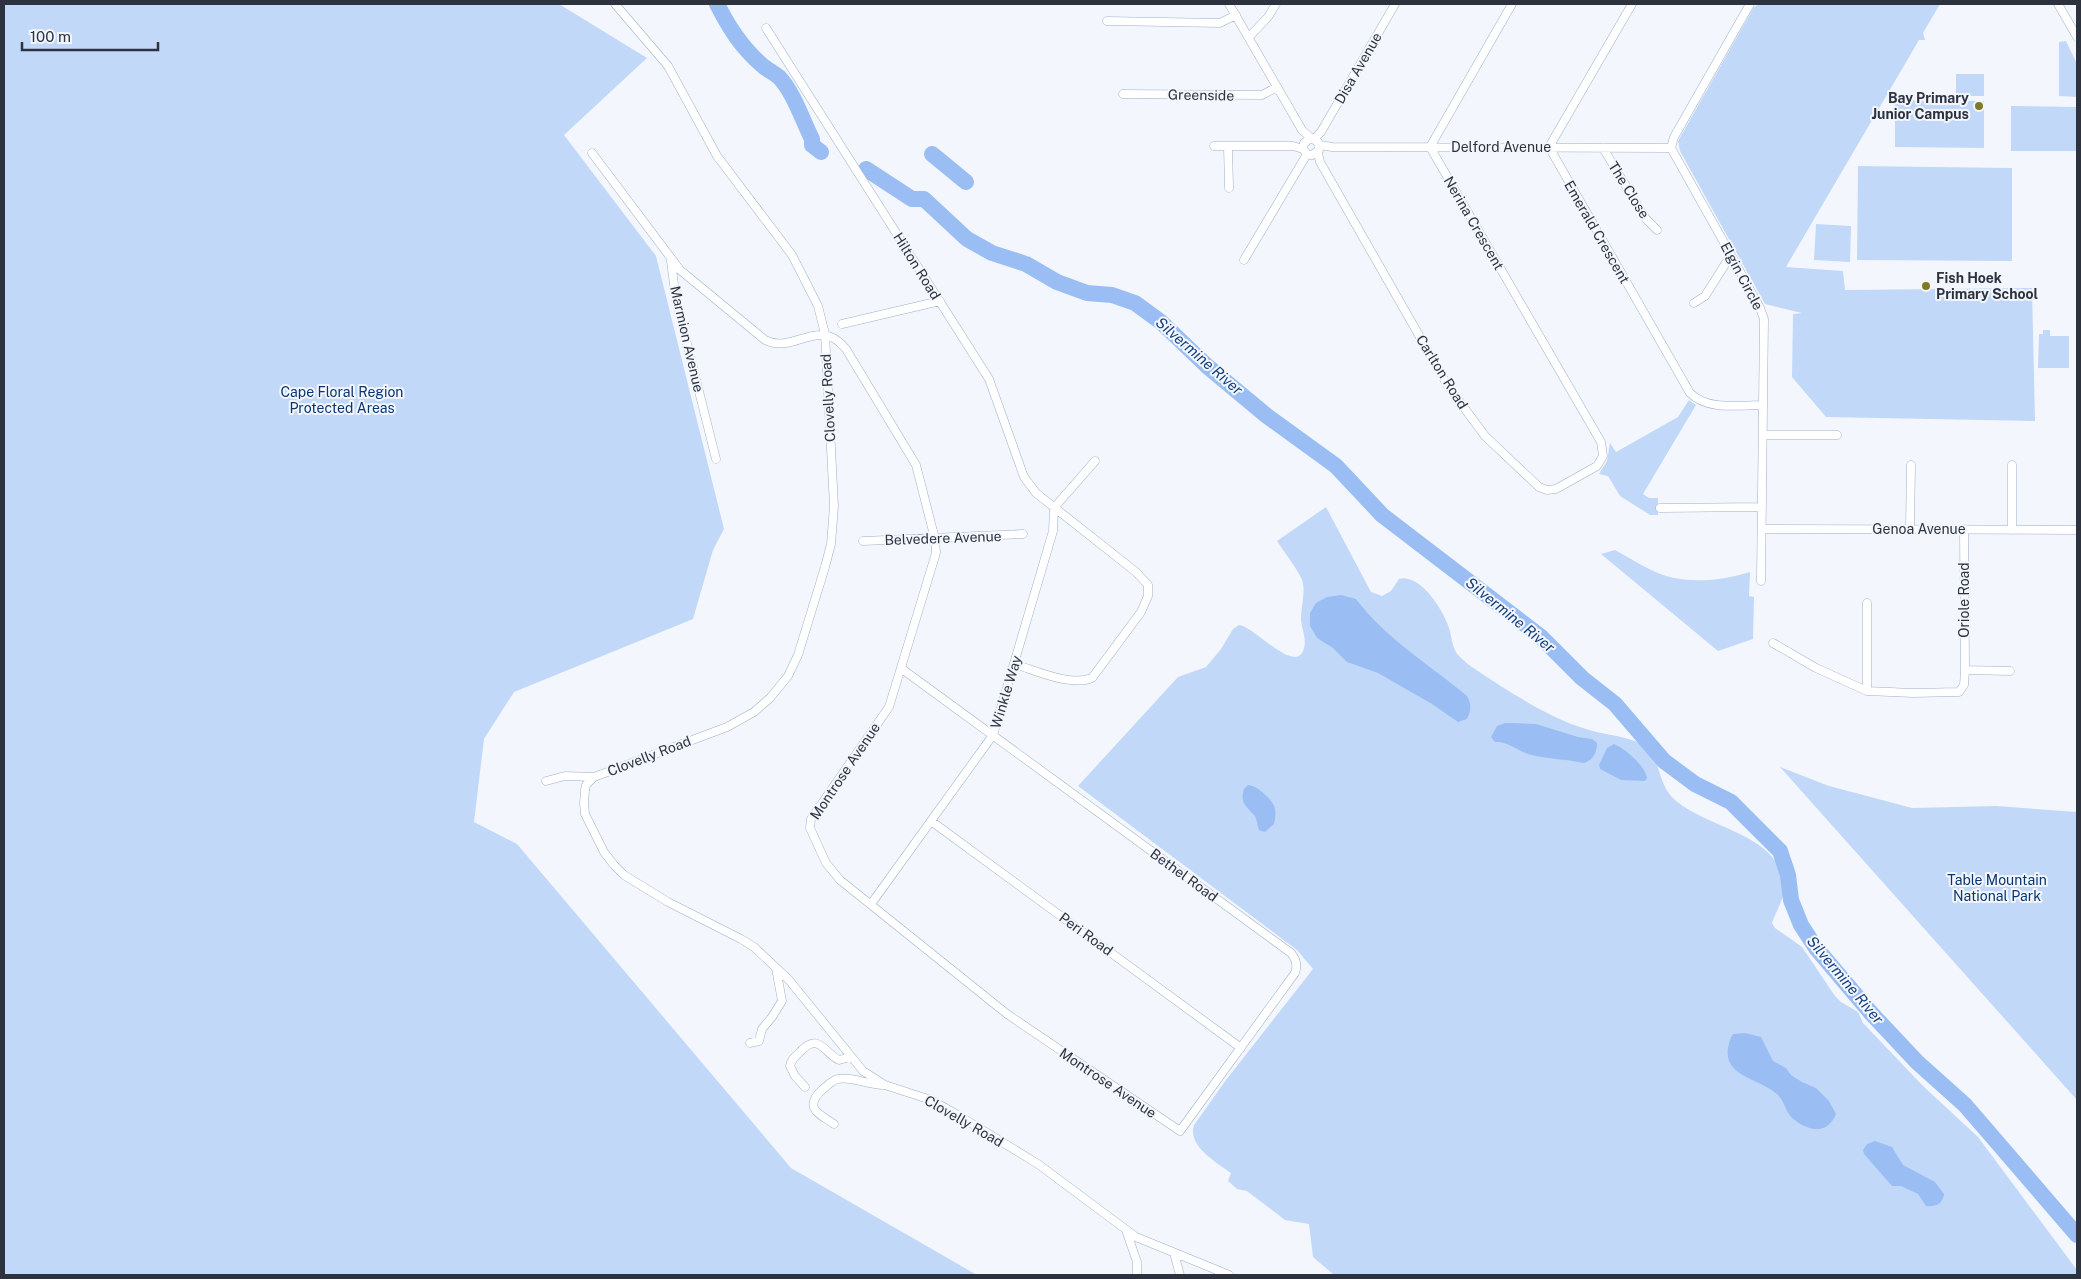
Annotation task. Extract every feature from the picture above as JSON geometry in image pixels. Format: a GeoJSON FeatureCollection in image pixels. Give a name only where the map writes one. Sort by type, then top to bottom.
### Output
{"type":"FeatureCollection","features":[{"type":"Feature","properties":{"kind":"street","name":"Clovelly Road"},"geometry":{"type":"LineString","coordinates":[[615,4],[666,62],[717,156],[792,255],[818,306],[825,334],[834,506],[831,544],[794,664],[781,686],[754,712],[727,727],[594,777],[586,785],[585,814],[604,852],[624,875],[668,902],[741,939],[789,980],[863,1071],[885,1085],[931,1100],[956,1114],[1038,1164],[1126,1230],[1151,1244],[1229,1275]]}},
{"type":"Feature","properties":{"kind":"street","name":"Carlton Road"},"geometry":{"type":"LineString","coordinates":[[1229,4],[1312,146],[1443,379],[1477,426],[1492,443],[1539,487],[1547,490],[1556,489],[1597,466],[1603,456],[1600,442]]}},
{"type":"Feature","properties":{"kind":"street"},"geometry":{"type":"LineString","coordinates":[[1248,37],[1268,17],[1276,4]]}},
{"type":"Feature","properties":{"kind":"street","name":"Disa Avenue"},"geometry":{"type":"LineString","coordinates":[[1244,260],[1395,4]]}},
{"type":"Feature","properties":{"kind":"street"},"geometry":{"type":"LineString","coordinates":[[1430,147],[1512,4]]}},
{"type":"Feature","properties":{"kind":"street"},"geometry":{"type":"LineString","coordinates":[[1549,148],[1632,4]]}},
{"type":"Feature","properties":{"kind":"street"},"geometry":{"type":"LineString","coordinates":[[1671,148],[1674,137],[1750,4]]}},
{"type":"Feature","properties":{"kind":"street"},"geometry":{"type":"LineString","coordinates":[[2058,4],[2077,37]]}},
{"type":"Feature","properties":{"kind":"street"},"geometry":{"type":"LineString","coordinates":[[1107,21],[1220,23],[1236,15]]}},
{"type":"Feature","properties":{"kind":"street","name":"Hilton Road"},"geometry":{"type":"LineString","coordinates":[[766,28],[991,382],[1024,477],[1036,493],[1143,578],[1148,585],[1148,596],[1141,612],[1092,678],[1074,681],[1014,664]]}},
{"type":"Feature","properties":{"kind":"street","name":"Greenside"},"geometry":{"type":"LineString","coordinates":[[1123,94],[1262,95],[1276,87]]}},
{"type":"Feature","properties":{"kind":"street","name":"Delford Avenue"},"geometry":{"type":"LineString","coordinates":[[1214,146],[1671,148]]}},
{"type":"Feature","properties":{"kind":"street"},"geometry":{"type":"LineString","coordinates":[[1228,146],[1229,188]]}},
{"type":"Feature","properties":{"kind":"street","name":"Nerina Crescent"},"geometry":{"type":"LineString","coordinates":[[1430,147],[1600,442]]}},
{"type":"Feature","properties":{"kind":"street","name":"Emerald Crescent"},"geometry":{"type":"LineString","coordinates":[[1549,148],[1690,393],[1698,400],[1710,404],[1763,405]]}},
{"type":"Feature","properties":{"kind":"street","name":"The Close"},"geometry":{"type":"LineString","coordinates":[[1603,148],[1646,219],[1657,230]]}},
{"type":"Feature","properties":{"kind":"street","name":"Elgin Circle"},"geometry":{"type":"LineString","coordinates":[[1671,148],[1732,255],[1760,308],[1764,320],[1761,581]]}},
{"type":"Feature","properties":{"kind":"street","name":"Marmion Avenue"},"geometry":{"type":"LineString","coordinates":[[592,153],[671,260],[676,300],[716,459]]}},
{"type":"Feature","properties":{"kind":"street"},"geometry":{"type":"LineString","coordinates":[[1694,303],[1705,296],[1732,255]]}},
{"type":"Feature","properties":{"kind":"street"},"geometry":{"type":"LineString","coordinates":[[671,260],[681,271],[769,342],[781,343],[825,334]]}},
{"type":"Feature","properties":{"kind":"street"},"geometry":{"type":"LineString","coordinates":[[842,324],[940,302]]}},
{"type":"Feature","properties":{"kind":"street","name":"Montrose Avenue"},"geometry":{"type":"LineString","coordinates":[[825,334],[837,338],[846,349],[914,460],[935,539],[936,553],[902,669],[885,714],[814,815],[810,824],[828,868],[1007,1014],[1180,1131]]}},
{"type":"Feature","properties":{"kind":"street"},"geometry":{"type":"LineString","coordinates":[[1763,435],[1837,435]]}},
{"type":"Feature","properties":{"kind":"street"},"geometry":{"type":"LineString","coordinates":[[1054,508],[1095,461]]}},
{"type":"Feature","properties":{"kind":"street"},"geometry":{"type":"LineString","coordinates":[[1910,529],[1911,466]]}},
{"type":"Feature","properties":{"kind":"street"},"geometry":{"type":"LineString","coordinates":[[2012,466],[2012,530]]}},
{"type":"Feature","properties":{"kind":"street"},"geometry":{"type":"LineString","coordinates":[[1660,508],[1762,506]]}},
{"type":"Feature","properties":{"kind":"street","name":"Winkle Way"},"geometry":{"type":"LineString","coordinates":[[871,904],[993,735],[1053,531],[1054,508]]}},
{"type":"Feature","properties":{"kind":"street","name":"Genoa Avenue"},"geometry":{"type":"LineString","coordinates":[[1762,528],[2077,530]]}},
{"type":"Feature","properties":{"kind":"street","name":"Oriole Road"},"geometry":{"type":"LineString","coordinates":[[1867,691],[1959,692],[1964,685],[1964,530]]}},
{"type":"Feature","properties":{"kind":"street","name":"Belvedere Avenue"},"geometry":{"type":"LineString","coordinates":[[863,541],[1023,534]]}},
{"type":"Feature","properties":{"kind":"street"},"geometry":{"type":"LineString","coordinates":[[1773,643],[1816,668],[1867,691],[1867,603]]}},
{"type":"Feature","properties":{"kind":"street","name":"Bethel Road"},"geometry":{"type":"LineString","coordinates":[[902,669],[1291,953],[1295,959],[1297,965],[1295,973],[1180,1131]]}},
{"type":"Feature","properties":{"kind":"street"},"geometry":{"type":"LineString","coordinates":[[1964,670],[2010,671]]}},
{"type":"Feature","properties":{"kind":"street"},"geometry":{"type":"LineString","coordinates":[[546,781],[565,776],[594,777]]}},
{"type":"Feature","properties":{"kind":"street","name":"Peri Road"},"geometry":{"type":"LineString","coordinates":[[931,821],[1241,1048]]}},
{"type":"Feature","properties":{"kind":"street"},"geometry":{"type":"LineString","coordinates":[[750,1043],[759,1041],[762,1029],[782,1001],[776,968]]}},
{"type":"Feature","properties":{"kind":"street"},"geometry":{"type":"LineString","coordinates":[[805,1087],[795,1076],[790,1066],[795,1056],[809,1044],[815,1043],[820,1045],[839,1060],[850,1057]]}},
{"type":"Feature","properties":{"kind":"street"},"geometry":{"type":"LineString","coordinates":[[834,1124],[816,1112],[813,1106],[818,1094],[829,1084],[839,1078],[874,1086],[885,1085]]}},
{"type":"Feature","properties":{"kind":"street"},"geometry":{"type":"LineString","coordinates":[[1126,1230],[1138,1262],[1137,1275]]}},
{"type":"Feature","properties":{"kind":"street"},"geometry":{"type":"LineString","coordinates":[[1174,1253],[1180,1275]]}},
{"type":"Feature","properties":{"kind":"green space","name":"Cape Floral Region Protected Areas"},"geometry":{"type":"Polygon","coordinates":[[[4,4],[559,4],[647,58],[564,135],[656,256],[724,529],[713,550],[693,619],[514,692],[484,739],[474,822],[517,844],[791,1168],[977,1275],[4,1275],[4,4]]]}},
{"type":"Feature","properties":{"kind":"green space"},"geometry":{"type":"Polygon","coordinates":[[[1759,4],[1940,4],[1923,33],[1925,40],[1919,40],[1786,267],[1843,271],[1845,290],[2032,288],[2035,421],[1826,417],[1792,377],[1793,314],[1802,313],[1765,304],[1680,151],[1678,141],[1754,7],[1759,4]]]}},
{"type":"Feature","properties":{"kind":"green space"},"geometry":{"type":"Polygon","coordinates":[[[2066,41],[2077,64],[2077,97],[2059,96],[2059,42],[2066,41]]]}},
{"type":"Feature","properties":{"kind":"green space"},"geometry":{"type":"Polygon","coordinates":[[[1956,74],[1984,74],[1984,96],[1956,96],[1956,74]]]}},
{"type":"Feature","properties":{"kind":"green space"},"geometry":{"type":"Polygon","coordinates":[[[1895,100],[1984,101],[1984,148],[1895,147],[1895,100]]]}},
{"type":"Feature","properties":{"kind":"green space"},"geometry":{"type":"Polygon","coordinates":[[[2011,106],[2077,107],[2077,151],[2011,151],[2011,106]]]}},
{"type":"Feature","properties":{"kind":"green space"},"geometry":{"type":"Polygon","coordinates":[[[1858,166],[2012,168],[2012,261],[1857,260],[1858,166]]]}},
{"type":"Feature","properties":{"kind":"green space"},"geometry":{"type":"Polygon","coordinates":[[[1816,224],[1851,226],[1850,262],[1814,260],[1816,224]]]}},
{"type":"Feature","properties":{"kind":"green space"},"geometry":{"type":"Polygon","coordinates":[[[2043,330],[2050,330],[2050,336],[2069,336],[2069,368],[2038,368],[2039,334],[2043,334],[2043,330]]]}},
{"type":"Feature","properties":{"kind":"green space"},"geometry":{"type":"Polygon","coordinates":[[[1689,400],[1696,405],[1643,494],[1649,498],[1658,498],[1658,515],[1650,515],[1620,496],[1608,476],[1599,474],[1607,461],[1610,443],[1616,452],[1678,417],[1689,400]]]}},
{"type":"Feature","properties":{"kind":"green space"},"geometry":{"type":"Polygon","coordinates":[[[1326,507],[1371,592],[1382,596],[1391,591],[1399,579],[1407,579],[1423,587],[1442,612],[1455,650],[1468,664],[1499,685],[1561,720],[1642,744],[1652,754],[1663,783],[1671,796],[1701,816],[1756,843],[1770,854],[1780,869],[1784,887],[1781,901],[1772,923],[1775,928],[1802,947],[1835,996],[1858,1012],[1863,1023],[1923,1086],[1978,1137],[2077,1270],[2077,1275],[1334,1275],[1313,1257],[1309,1224],[1285,1220],[1247,1191],[1237,1189],[1228,1181],[1231,1173],[1211,1159],[1199,1147],[1193,1133],[1194,1125],[1226,1080],[1313,969],[1297,950],[1078,786],[1178,677],[1206,667],[1221,649],[1233,629],[1239,625],[1246,627],[1284,654],[1293,657],[1300,655],[1305,644],[1301,618],[1303,584],[1297,570],[1277,541],[1326,507]]]}},
{"type":"Feature","properties":{"kind":"green space"},"geometry":{"type":"Polygon","coordinates":[[[1615,550],[1653,571],[1666,576],[1687,580],[1709,580],[1750,572],[1749,596],[1754,597],[1753,639],[1718,651],[1601,554],[1615,550]]]}},
{"type":"Feature","properties":{"kind":"green space","name":"Table Mountain National Park"},"geometry":{"type":"Polygon","coordinates":[[[1780,767],[1829,786],[1912,808],[1996,806],[2077,812],[2077,1100],[1780,767]]]}},
{"type":"Feature","properties":{"kind":"water"},"geometry":{"type":"Polygon","coordinates":[[[1341,595],[1356,599],[1394,639],[1467,696],[1470,708],[1467,719],[1458,722],[1432,704],[1378,673],[1347,662],[1333,648],[1317,638],[1310,626],[1310,613],[1316,603],[1327,597],[1341,595]]]}},
{"type":"Feature","properties":{"kind":"water"},"geometry":{"type":"Polygon","coordinates":[[[1505,723],[1536,724],[1578,737],[1592,739],[1597,743],[1595,753],[1590,760],[1584,763],[1535,756],[1508,744],[1495,742],[1491,737],[1497,726],[1505,723]]]}},
{"type":"Feature","properties":{"kind":"water"},"geometry":{"type":"Polygon","coordinates":[[[1614,744],[1639,763],[1646,773],[1647,778],[1645,781],[1621,780],[1600,769],[1599,765],[1607,748],[1614,744]]]}},
{"type":"Feature","properties":{"kind":"water"},"geometry":{"type":"Polygon","coordinates":[[[1248,785],[1254,787],[1270,799],[1274,806],[1276,814],[1274,824],[1265,832],[1259,830],[1255,817],[1243,800],[1244,789],[1248,785]]]}},
{"type":"Feature","properties":{"kind":"water"},"geometry":{"type":"Polygon","coordinates":[[[1745,1033],[1761,1037],[1773,1061],[1786,1068],[1791,1075],[1802,1082],[1816,1088],[1829,1101],[1836,1114],[1827,1126],[1816,1129],[1804,1126],[1790,1116],[1778,1095],[1737,1071],[1731,1065],[1728,1058],[1730,1039],[1733,1034],[1745,1033]]]}},
{"type":"Feature","properties":{"kind":"water"},"geometry":{"type":"Polygon","coordinates":[[[1875,1141],[1892,1147],[1903,1165],[1935,1182],[1944,1194],[1940,1202],[1932,1206],[1926,1206],[1918,1194],[1901,1186],[1892,1186],[1864,1154],[1863,1150],[1867,1144],[1875,1141]]]}},
{"type":"Feature","properties":{"kind":"waterway","name":"Silvermine River"},"geometry":{"type":"LineString","coordinates":[[717,4],[742,45],[755,59],[784,83],[812,139],[812,145],[821,152]]}},
{"type":"Feature","properties":{"kind":"waterway"},"geometry":{"type":"LineString","coordinates":[[932,154],[966,182]]}},
{"type":"Feature","properties":{"kind":"waterway","name":"Silvermine River"},"geometry":{"type":"LineString","coordinates":[[866,169],[912,199],[924,199],[967,239],[992,253],[1026,264],[1057,282],[1087,293],[1112,295],[1135,303],[1161,322],[1207,366],[1267,416],[1336,466],[1382,515],[1540,636],[1582,678],[1615,704],[1664,761],[1695,784],[1731,802],[1780,851],[1788,875],[1791,900],[1801,925],[1816,948],[1871,1013],[1917,1062],[1965,1105],[2077,1235]]}},
{"type":"Feature","properties":{"kind":"place","name":"Bay Primary Junior Campus"},"geometry":{"type":"Point","coordinates":[1979,106]}},
{"type":"Feature","properties":{"kind":"place","name":"Fish Hoek Primary School"},"geometry":{"type":"Point","coordinates":[1926,286]}}]}
